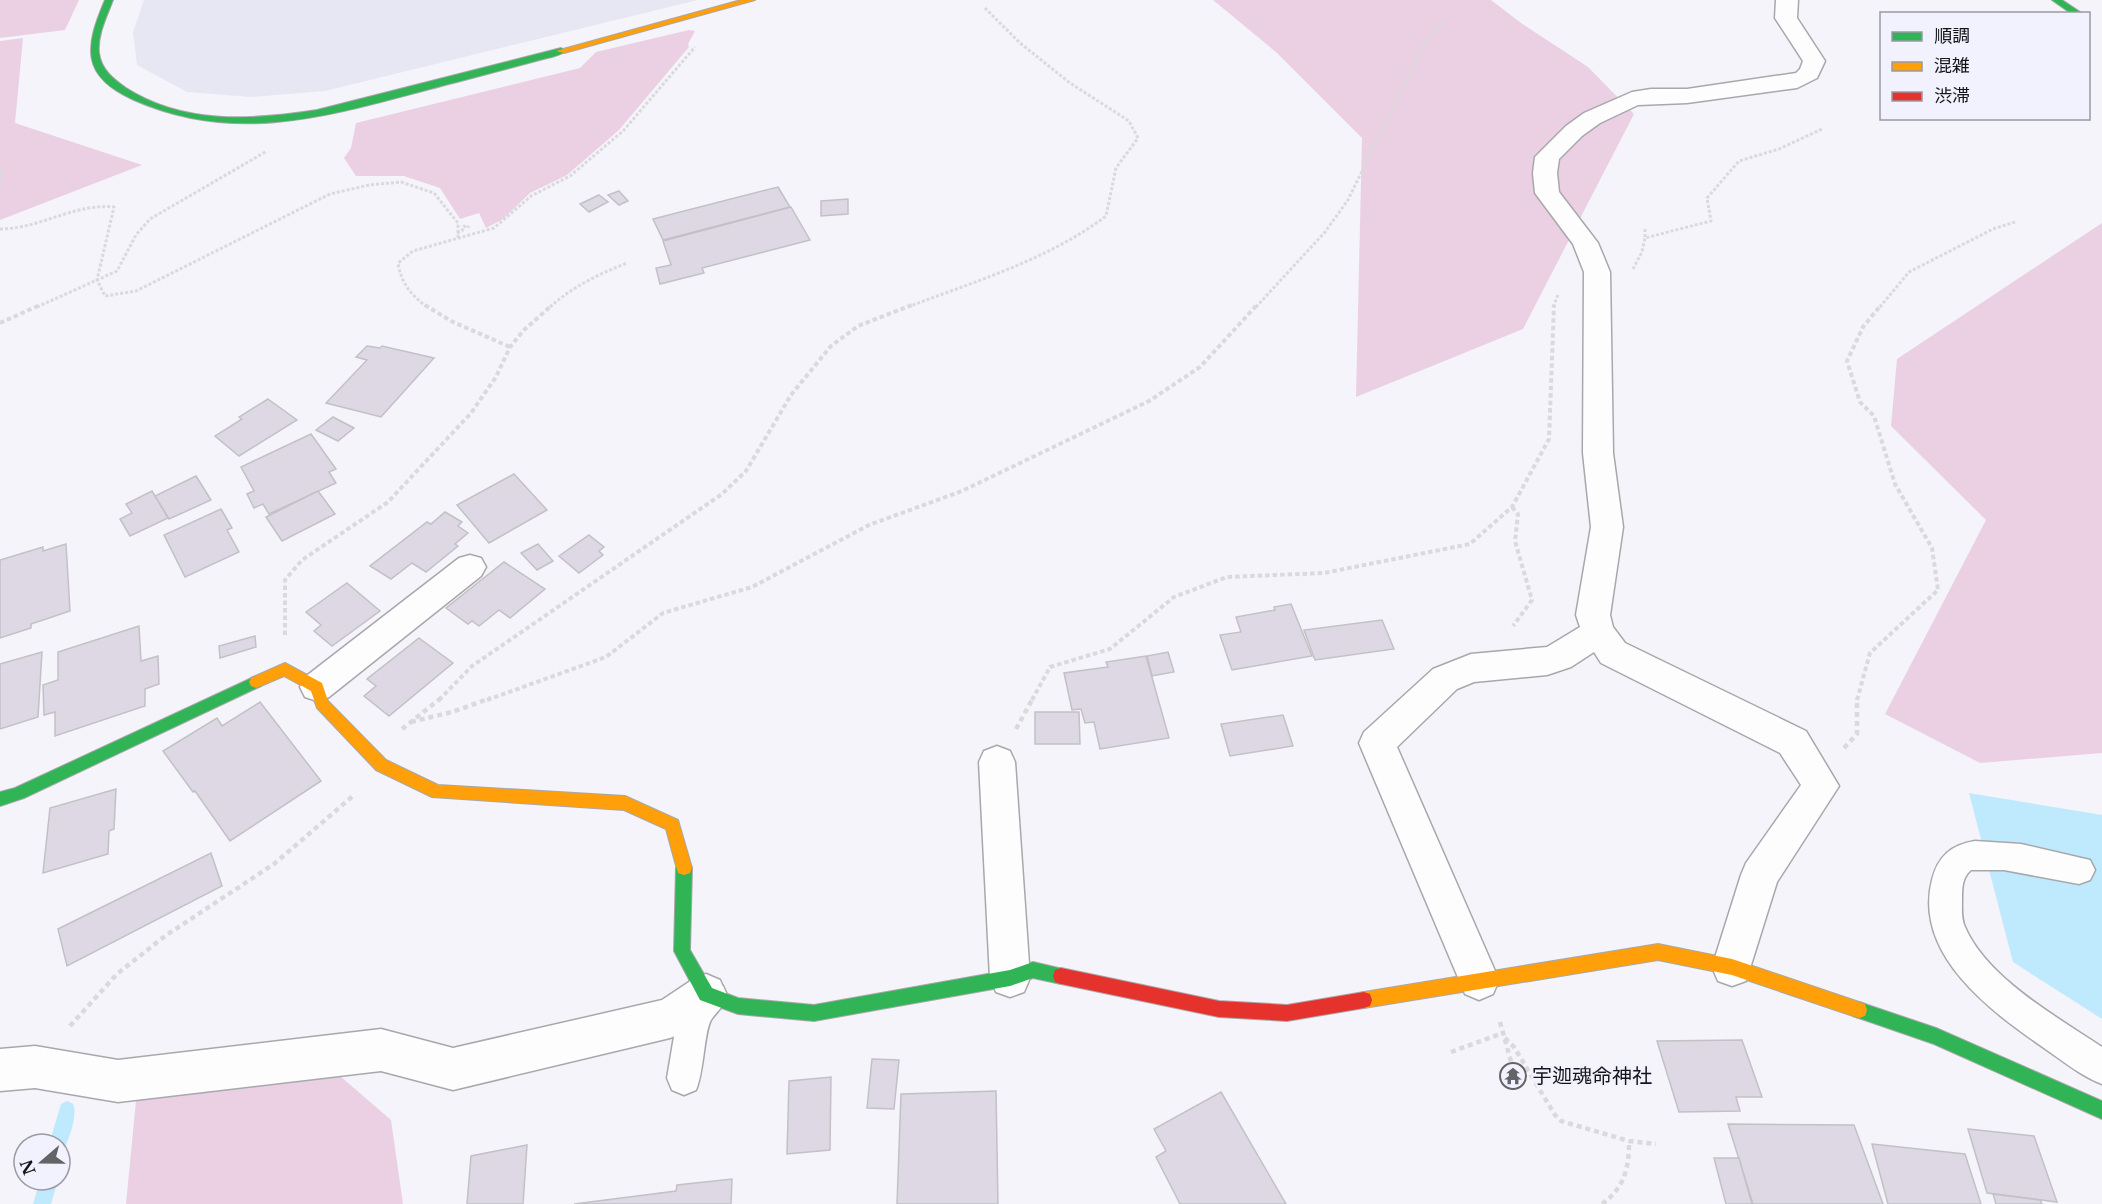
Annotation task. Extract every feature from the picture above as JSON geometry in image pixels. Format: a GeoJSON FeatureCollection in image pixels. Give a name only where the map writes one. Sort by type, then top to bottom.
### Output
{"type":"FeatureCollection","features":[{"type":"Feature","properties":{"kind":"street"},"geometry":{"type":"LineString","coordinates":[[109,0],[98,26],[93,49],[99,67],[110,82],[132,98],[156,108],[185,115],[216,118],[273,117],[359,105],[751,0]]}},
{"type":"Feature","properties":{"kind":"street"},"geometry":{"type":"LineString","coordinates":[[1732,967],[1760,875],[1821,786],[1793,742],[1613,652],[1598,632],[1593,615],[1607,527],[1598,453],[1597,272],[1585,243],[1547,193],[1545,173],[1547,157],[1574,131],[1592,118],[1632,99],[1651,96],[1687,96],[1797,81],[1808,76],[1813,70],[1814,61],[1786,18],[1787,0]]}},
{"type":"Feature","properties":{"kind":"street"},"geometry":{"type":"LineString","coordinates":[[2056,0],[2076,12]]}},
{"type":"Feature","properties":{"kind":"street"},"geometry":{"type":"LineString","coordinates":[[317,687],[470,567]]}},
{"type":"Feature","properties":{"kind":"street"},"geometry":{"type":"LineString","coordinates":[[1479,980],[1377,743],[1445,679],[1471,668],[1547,661],[1559,657],[1598,632]]}},
{"type":"Feature","properties":{"kind":"street"},"geometry":{"type":"LineString","coordinates":[[0,799],[19,793],[285,669],[317,687],[322,704],[371,755],[386,767],[437,792],[625,802],[673,825],[684,863],[682,951],[709,995],[738,1006],[814,1013],[1010,978],[1033,970],[1219,1009],[1287,1013],[1658,952],[1732,967],[1936,1036],[2102,1110]]}},
{"type":"Feature","properties":{"kind":"street"},"geometry":{"type":"LineString","coordinates":[[997,762],[1010,978]]}},
{"type":"Feature","properties":{"kind":"street"},"geometry":{"type":"LineString","coordinates":[[17,1069],[118,1081],[381,1050],[453,1069],[670,1018],[709,995]]}},
{"type":"Feature","properties":{"kind":"lane"},"geometry":{"type":"LineString","coordinates":[[2079,870],[1985,855],[1965,857],[1952,867],[1947,885],[1945,909],[1949,931],[1966,959],[2001,996],[2102,1067]]}},
{"type":"Feature","properties":{"kind":"lane"},"geometry":{"type":"LineString","coordinates":[[684,1078],[695,1013],[709,995]]}},
{"type":"Feature","properties":{"kind":"path"},"geometry":{"type":"LineString","coordinates":[[510,347],[424,305],[401,280],[398,263],[413,251],[494,228],[531,196],[570,176],[623,131],[730,6]]}},
{"type":"Feature","properties":{"kind":"path"},"geometry":{"type":"LineString","coordinates":[[371,755],[434,706],[472,666],[722,494],[746,471],[791,395],[831,346],[858,326],[1034,258],[1081,234],[1106,216],[1116,168],[1138,138],[1129,121],[1062,76],[1020,43],[985,8]]}},
{"type":"Feature","properties":{"kind":"path"},"geometry":{"type":"LineString","coordinates":[[411,722],[452,712],[606,657],[663,613],[752,587],[869,525],[962,491],[1149,401],[1200,367],[1324,232],[1348,200],[1423,45],[1444,21]]}},
{"type":"Feature","properties":{"kind":"path"},"geometry":{"type":"LineString","coordinates":[[0,323],[117,271],[136,234],[150,219],[276,146],[282,138],[273,117]]}},
{"type":"Feature","properties":{"kind":"path"},"geometry":{"type":"LineString","coordinates":[[1645,238],[1711,221],[1707,198],[1739,161],[1779,150],[1822,129]]}},
{"type":"Feature","properties":{"kind":"path"},"geometry":{"type":"LineString","coordinates":[[0,168],[2,173],[0,185]]}},
{"type":"Feature","properties":{"kind":"path"},"geometry":{"type":"LineString","coordinates":[[0,229],[15,231],[80,210],[105,204],[114,207],[106,231],[97,280],[105,296],[136,291],[330,194],[369,185],[401,182],[434,193],[458,223],[458,238]]}},
{"type":"Feature","properties":{"kind":"path"},"geometry":{"type":"LineString","coordinates":[[1821,786],[1830,764],[1857,734],[1857,699],[1870,653],[1938,590],[1932,548],[1895,484],[1874,416],[1860,402],[1847,361],[1863,327],[1909,272],[1993,229],[2015,222]]}},
{"type":"Feature","properties":{"kind":"path"},"geometry":{"type":"LineString","coordinates":[[457,232],[462,231],[464,226],[467,228],[469,226]]}},
{"type":"Feature","properties":{"kind":"path"},"geometry":{"type":"LineString","coordinates":[[1631,274],[1642,252],[1645,229]]}},
{"type":"Feature","properties":{"kind":"path"},"geometry":{"type":"LineString","coordinates":[[997,762],[1050,667],[1110,649],[1174,597],[1227,577],[1324,573],[1470,544],[1512,507],[1549,439],[1553,307],[1564,280],[1590,255]]}},
{"type":"Feature","properties":{"kind":"path"},"geometry":{"type":"LineString","coordinates":[[285,669],[285,580],[302,560],[388,502],[471,413],[496,377],[510,347],[524,330],[565,293],[606,271],[627,263]]}},
{"type":"Feature","properties":{"kind":"path"},"geometry":{"type":"LineString","coordinates":[[1512,507],[1518,514],[1515,542],[1532,600],[1510,631],[1513,637],[1538,644],[1547,661]]}},
{"type":"Feature","properties":{"kind":"path"},"geometry":{"type":"LineString","coordinates":[[17,1069],[117,974],[165,936],[274,864],[386,767]]}},
{"type":"Feature","properties":{"kind":"path"},"geometry":{"type":"LineString","coordinates":[[1505,1038],[1512,1065]]}},
{"type":"Feature","properties":{"kind":"path"},"geometry":{"type":"LineString","coordinates":[[1451,1052],[1505,1038],[1511,1042],[1555,1115],[1561,1120],[1629,1141],[1656,1144]]}},
{"type":"Feature","properties":{"kind":"path"},"geometry":{"type":"LineString","coordinates":[[1602,1204],[1617,1194],[1629,1167],[1629,1141]]}},
{"type":"Feature","properties":{"kind":"shaded area"},"geometry":{"type":"Polygon","coordinates":[[[0,0],[79,0],[65,30],[0,38],[0,0]]]}},
{"type":"Feature","properties":{"kind":"shaded area"},"geometry":{"type":"Polygon","coordinates":[[[144,0],[698,0],[325,91],[251,97],[187,92],[137,65],[133,32],[144,0]]]}},
{"type":"Feature","properties":{"kind":"shaded area"},"geometry":{"type":"Polygon","coordinates":[[[1213,0],[1491,0],[1521,23],[1588,67],[1634,114],[1523,329],[1356,397],[1362,138],[1277,53],[1213,0]]]}},
{"type":"Feature","properties":{"kind":"shaded area"},"geometry":{"type":"Polygon","coordinates":[[[689,30],[695,31],[688,44],[689,47],[619,130],[567,175],[530,193],[503,219],[486,228],[479,213],[460,219],[440,188],[404,176],[356,176],[344,158],[351,148],[356,123],[580,68],[596,52],[689,30]]]}},
{"type":"Feature","properties":{"kind":"shaded area"},"geometry":{"type":"Polygon","coordinates":[[[23,38],[15,123],[142,165],[0,220],[0,41],[23,38]]]}},
{"type":"Feature","properties":{"kind":"shaded area"},"geometry":{"type":"Polygon","coordinates":[[[2102,223],[2102,753],[1980,763],[1885,714],[1986,520],[1891,426],[1897,359],[2102,223]]]}},
{"type":"Feature","properties":{"kind":"shaded area"},"geometry":{"type":"Polygon","coordinates":[[[340,1076],[391,1120],[403,1204],[126,1204],[137,1090],[340,1076]]]}},
{"type":"Feature","properties":{"kind":"water"},"geometry":{"type":"Polygon","coordinates":[[[1969,793],[2102,815],[2102,1019],[2013,962],[1969,793]]]}},
{"type":"Feature","properties":{"kind":"building"},"geometry":{"type":"Polygon","coordinates":[[[778,187],[790,207],[663,240],[653,219],[778,187]]]}},
{"type":"Feature","properties":{"kind":"building"},"geometry":{"type":"Polygon","coordinates":[[[619,191],[628,201],[619,205],[608,195],[619,191]]]}},
{"type":"Feature","properties":{"kind":"building"},"geometry":{"type":"Polygon","coordinates":[[[599,195],[608,202],[589,212],[580,204],[599,195]]]}},
{"type":"Feature","properties":{"kind":"building"},"geometry":{"type":"Polygon","coordinates":[[[848,199],[848,214],[821,216],[821,201],[848,199]]]}},
{"type":"Feature","properties":{"kind":"building"},"geometry":{"type":"Polygon","coordinates":[[[791,207],[810,240],[702,268],[704,273],[660,284],[656,268],[671,265],[663,241],[791,207]]]}},
{"type":"Feature","properties":{"kind":"building"},"geometry":{"type":"Polygon","coordinates":[[[367,346],[380,348],[382,346],[434,358],[381,417],[326,403],[367,360],[356,357],[367,346]]]}},
{"type":"Feature","properties":{"kind":"building"},"geometry":{"type":"Polygon","coordinates":[[[268,399],[297,420],[239,456],[215,436],[242,419],[239,417],[268,399]]]}},
{"type":"Feature","properties":{"kind":"building"},"geometry":{"type":"Polygon","coordinates":[[[333,417],[354,428],[338,441],[316,430],[333,417]]]}},
{"type":"Feature","properties":{"kind":"building"},"geometry":{"type":"Polygon","coordinates":[[[311,434],[336,469],[329,472],[336,483],[269,514],[263,504],[254,508],[247,494],[254,491],[241,467],[311,434]]]}},
{"type":"Feature","properties":{"kind":"building"},"geometry":{"type":"Polygon","coordinates":[[[514,474],[547,510],[489,543],[457,505],[514,474]]]}},
{"type":"Feature","properties":{"kind":"building"},"geometry":{"type":"Polygon","coordinates":[[[196,476],[211,500],[169,519],[155,496],[196,476]]]}},
{"type":"Feature","properties":{"kind":"building"},"geometry":{"type":"Polygon","coordinates":[[[152,491],[168,518],[130,536],[120,519],[132,513],[126,504],[152,491]]]}},
{"type":"Feature","properties":{"kind":"building"},"geometry":{"type":"Polygon","coordinates":[[[318,491],[335,514],[282,541],[266,517],[318,491]]]}},
{"type":"Feature","properties":{"kind":"building"},"geometry":{"type":"Polygon","coordinates":[[[221,509],[232,528],[227,530],[239,552],[185,577],[164,535],[221,509]]]}},
{"type":"Feature","properties":{"kind":"building"},"geometry":{"type":"Polygon","coordinates":[[[445,512],[462,522],[458,526],[468,533],[455,544],[458,546],[426,572],[412,563],[391,579],[370,566],[427,522],[431,524],[445,512]]]}},
{"type":"Feature","properties":{"kind":"building"},"geometry":{"type":"Polygon","coordinates":[[[589,535],[604,547],[599,551],[603,555],[579,573],[559,556],[589,535]]]}},
{"type":"Feature","properties":{"kind":"building"},"geometry":{"type":"Polygon","coordinates":[[[66,544],[70,611],[31,624],[31,628],[0,638],[0,560],[43,547],[43,551],[66,544]]]}},
{"type":"Feature","properties":{"kind":"building"},"geometry":{"type":"Polygon","coordinates":[[[538,544],[553,561],[537,570],[521,553],[538,544]]]}},
{"type":"Feature","properties":{"kind":"building"},"geometry":{"type":"Polygon","coordinates":[[[504,562],[545,589],[510,618],[499,610],[479,626],[472,621],[468,624],[446,608],[504,562]]]}},
{"type":"Feature","properties":{"kind":"building"},"geometry":{"type":"Polygon","coordinates":[[[347,583],[380,611],[332,646],[314,631],[321,625],[306,612],[347,583]]]}},
{"type":"Feature","properties":{"kind":"building"},"geometry":{"type":"Polygon","coordinates":[[[1291,604],[1312,656],[1232,670],[1220,635],[1241,632],[1236,617],[1275,610],[1274,607],[1291,604]]]}},
{"type":"Feature","properties":{"kind":"building"},"geometry":{"type":"Polygon","coordinates":[[[1382,620],[1394,649],[1315,660],[1304,630],[1382,620]]]}},
{"type":"Feature","properties":{"kind":"building"},"geometry":{"type":"Polygon","coordinates":[[[139,626],[141,661],[158,656],[159,684],[145,689],[145,706],[55,736],[55,712],[44,715],[43,685],[58,680],[58,652],[139,626]]]}},
{"type":"Feature","properties":{"kind":"building"},"geometry":{"type":"Polygon","coordinates":[[[255,636],[256,647],[220,658],[219,646],[255,636]]]}},
{"type":"Feature","properties":{"kind":"building"},"geometry":{"type":"Polygon","coordinates":[[[419,638],[453,663],[389,716],[364,696],[376,686],[367,679],[419,638]]]}},
{"type":"Feature","properties":{"kind":"building"},"geometry":{"type":"Polygon","coordinates":[[[42,652],[38,717],[0,729],[0,664],[42,652]]]}},
{"type":"Feature","properties":{"kind":"building"},"geometry":{"type":"Polygon","coordinates":[[[1168,652],[1174,672],[1152,676],[1147,656],[1168,652]]]}},
{"type":"Feature","properties":{"kind":"building"},"geometry":{"type":"Polygon","coordinates":[[[1146,656],[1169,738],[1100,749],[1094,722],[1085,723],[1081,709],[1072,710],[1064,673],[1108,667],[1106,662],[1146,656]]]}},
{"type":"Feature","properties":{"kind":"building"},"geometry":{"type":"Polygon","coordinates":[[[260,702],[321,781],[230,841],[163,751],[217,718],[222,726],[260,702]]]}},
{"type":"Feature","properties":{"kind":"building"},"geometry":{"type":"Polygon","coordinates":[[[1035,712],[1079,712],[1080,744],[1035,744],[1035,712]]]}},
{"type":"Feature","properties":{"kind":"building"},"geometry":{"type":"Polygon","coordinates":[[[1283,715],[1293,746],[1230,756],[1221,724],[1283,715]]]}},
{"type":"Feature","properties":{"kind":"building"},"geometry":{"type":"Polygon","coordinates":[[[116,789],[114,829],[109,831],[108,854],[43,873],[50,808],[116,789]]]}},
{"type":"Feature","properties":{"kind":"building"},"geometry":{"type":"Polygon","coordinates":[[[211,853],[222,886],[67,966],[58,929],[211,853]]]}},
{"type":"Feature","properties":{"kind":"building"},"geometry":{"type":"Polygon","coordinates":[[[1742,1040],[1762,1097],[1736,1097],[1740,1111],[1679,1112],[1657,1041],[1742,1040]]]}},
{"type":"Feature","properties":{"kind":"building"},"geometry":{"type":"Polygon","coordinates":[[[872,1059],[899,1060],[894,1109],[867,1108],[872,1059]]]}},
{"type":"Feature","properties":{"kind":"building","name":"宇迦魂命神社"},"geometry":{"type":"Polygon","coordinates":[[[1519,1069],[1523,1081],[1508,1082],[1504,1070],[1519,1069]]]}},
{"type":"Feature","properties":{"kind":"building"},"geometry":{"type":"Polygon","coordinates":[[[831,1077],[830,1150],[787,1154],[789,1081],[831,1077]]]}},
{"type":"Feature","properties":{"kind":"building"},"geometry":{"type":"Polygon","coordinates":[[[996,1091],[998,1204],[897,1204],[901,1094],[996,1091]]]}},
{"type":"Feature","properties":{"kind":"building"},"geometry":{"type":"Polygon","coordinates":[[[1221,1092],[1286,1204],[1180,1204],[1156,1157],[1166,1151],[1154,1129],[1221,1092]]]}},
{"type":"Feature","properties":{"kind":"building"},"geometry":{"type":"Polygon","coordinates":[[[1728,1124],[1854,1125],[1883,1204],[1753,1204],[1728,1124]]]}},
{"type":"Feature","properties":{"kind":"building"},"geometry":{"type":"Polygon","coordinates":[[[1968,1129],[2034,1136],[2057,1202],[1987,1193],[1968,1129]]]}},
{"type":"Feature","properties":{"kind":"building"},"geometry":{"type":"Polygon","coordinates":[[[1872,1144],[1965,1154],[1981,1204],[1888,1204],[1872,1144]]]}},
{"type":"Feature","properties":{"kind":"building"},"geometry":{"type":"Polygon","coordinates":[[[527,1145],[523,1204],[467,1204],[471,1156],[527,1145]]]}},
{"type":"Feature","properties":{"kind":"building"},"geometry":{"type":"Polygon","coordinates":[[[1714,1158],[1739,1158],[1752,1204],[1726,1204],[1714,1158]]]}},
{"type":"Feature","properties":{"kind":"building"},"geometry":{"type":"Polygon","coordinates":[[[732,1179],[731,1204],[574,1204],[676,1191],[677,1185],[732,1179]]]}},
{"type":"Feature","properties":{"kind":"building"},"geometry":{"type":"Polygon","coordinates":[[[1993,1194],[2040,1200],[2042,1204],[1996,1204],[1993,1194]]]}},
{"type":"Feature","properties":{"kind":"waterway"},"geometry":{"type":"LineString","coordinates":[[61,1132],[67,1110]]}},
{"type":"Feature","properties":{"kind":"waterway"},"geometry":{"type":"LineString","coordinates":[[42,1204],[46,1192]]}},
{"type":"Feature","properties":{"kind":"traffic: fast"},"geometry":{"type":"LineString","coordinates":[[109,0],[98,30],[94,54],[97,65],[104,75],[131,95],[166,110],[202,119],[240,121],[279,119],[317,113],[393,96],[561,51]]}},
{"type":"Feature","properties":{"kind":"traffic: fast"},"geometry":{"type":"LineString","coordinates":[[2056,0],[2076,12]]}},
{"type":"Feature","properties":{"kind":"traffic: fast"},"geometry":{"type":"LineString","coordinates":[[0,799],[19,793],[256,682]]}},
{"type":"Feature","properties":{"kind":"traffic: fast"},"geometry":{"type":"LineString","coordinates":[[684,868],[682,951],[706,994],[738,1006],[814,1013],[1010,978],[1033,970],[1061,976]]}},
{"type":"Feature","properties":{"kind":"traffic: fast"},"geometry":{"type":"LineString","coordinates":[[1859,1010],[1936,1036],[2102,1110]]}},
{"type":"Feature","properties":{"kind":"traffic: slow"},"geometry":{"type":"LineString","coordinates":[[561,51],[751,0]]}},
{"type":"Feature","properties":{"kind":"traffic: slow"},"geometry":{"type":"LineString","coordinates":[[256,682],[285,669],[317,687],[322,704],[381,765],[437,792],[625,803],[673,825],[684,868]]}},
{"type":"Feature","properties":{"kind":"traffic: slow"},"geometry":{"type":"LineString","coordinates":[[1364,1000],[1658,952],[1732,967],[1859,1010]]}},
{"type":"Feature","properties":{"kind":"traffic: jam"},"geometry":{"type":"LineString","coordinates":[[1061,976],[1219,1009],[1287,1013],[1364,1000]]}},
{"type":"Feature","properties":{"kind":"place","name":"宇迦魂命神社"},"geometry":{"type":"Point","coordinates":[1513,1076]}}]}
